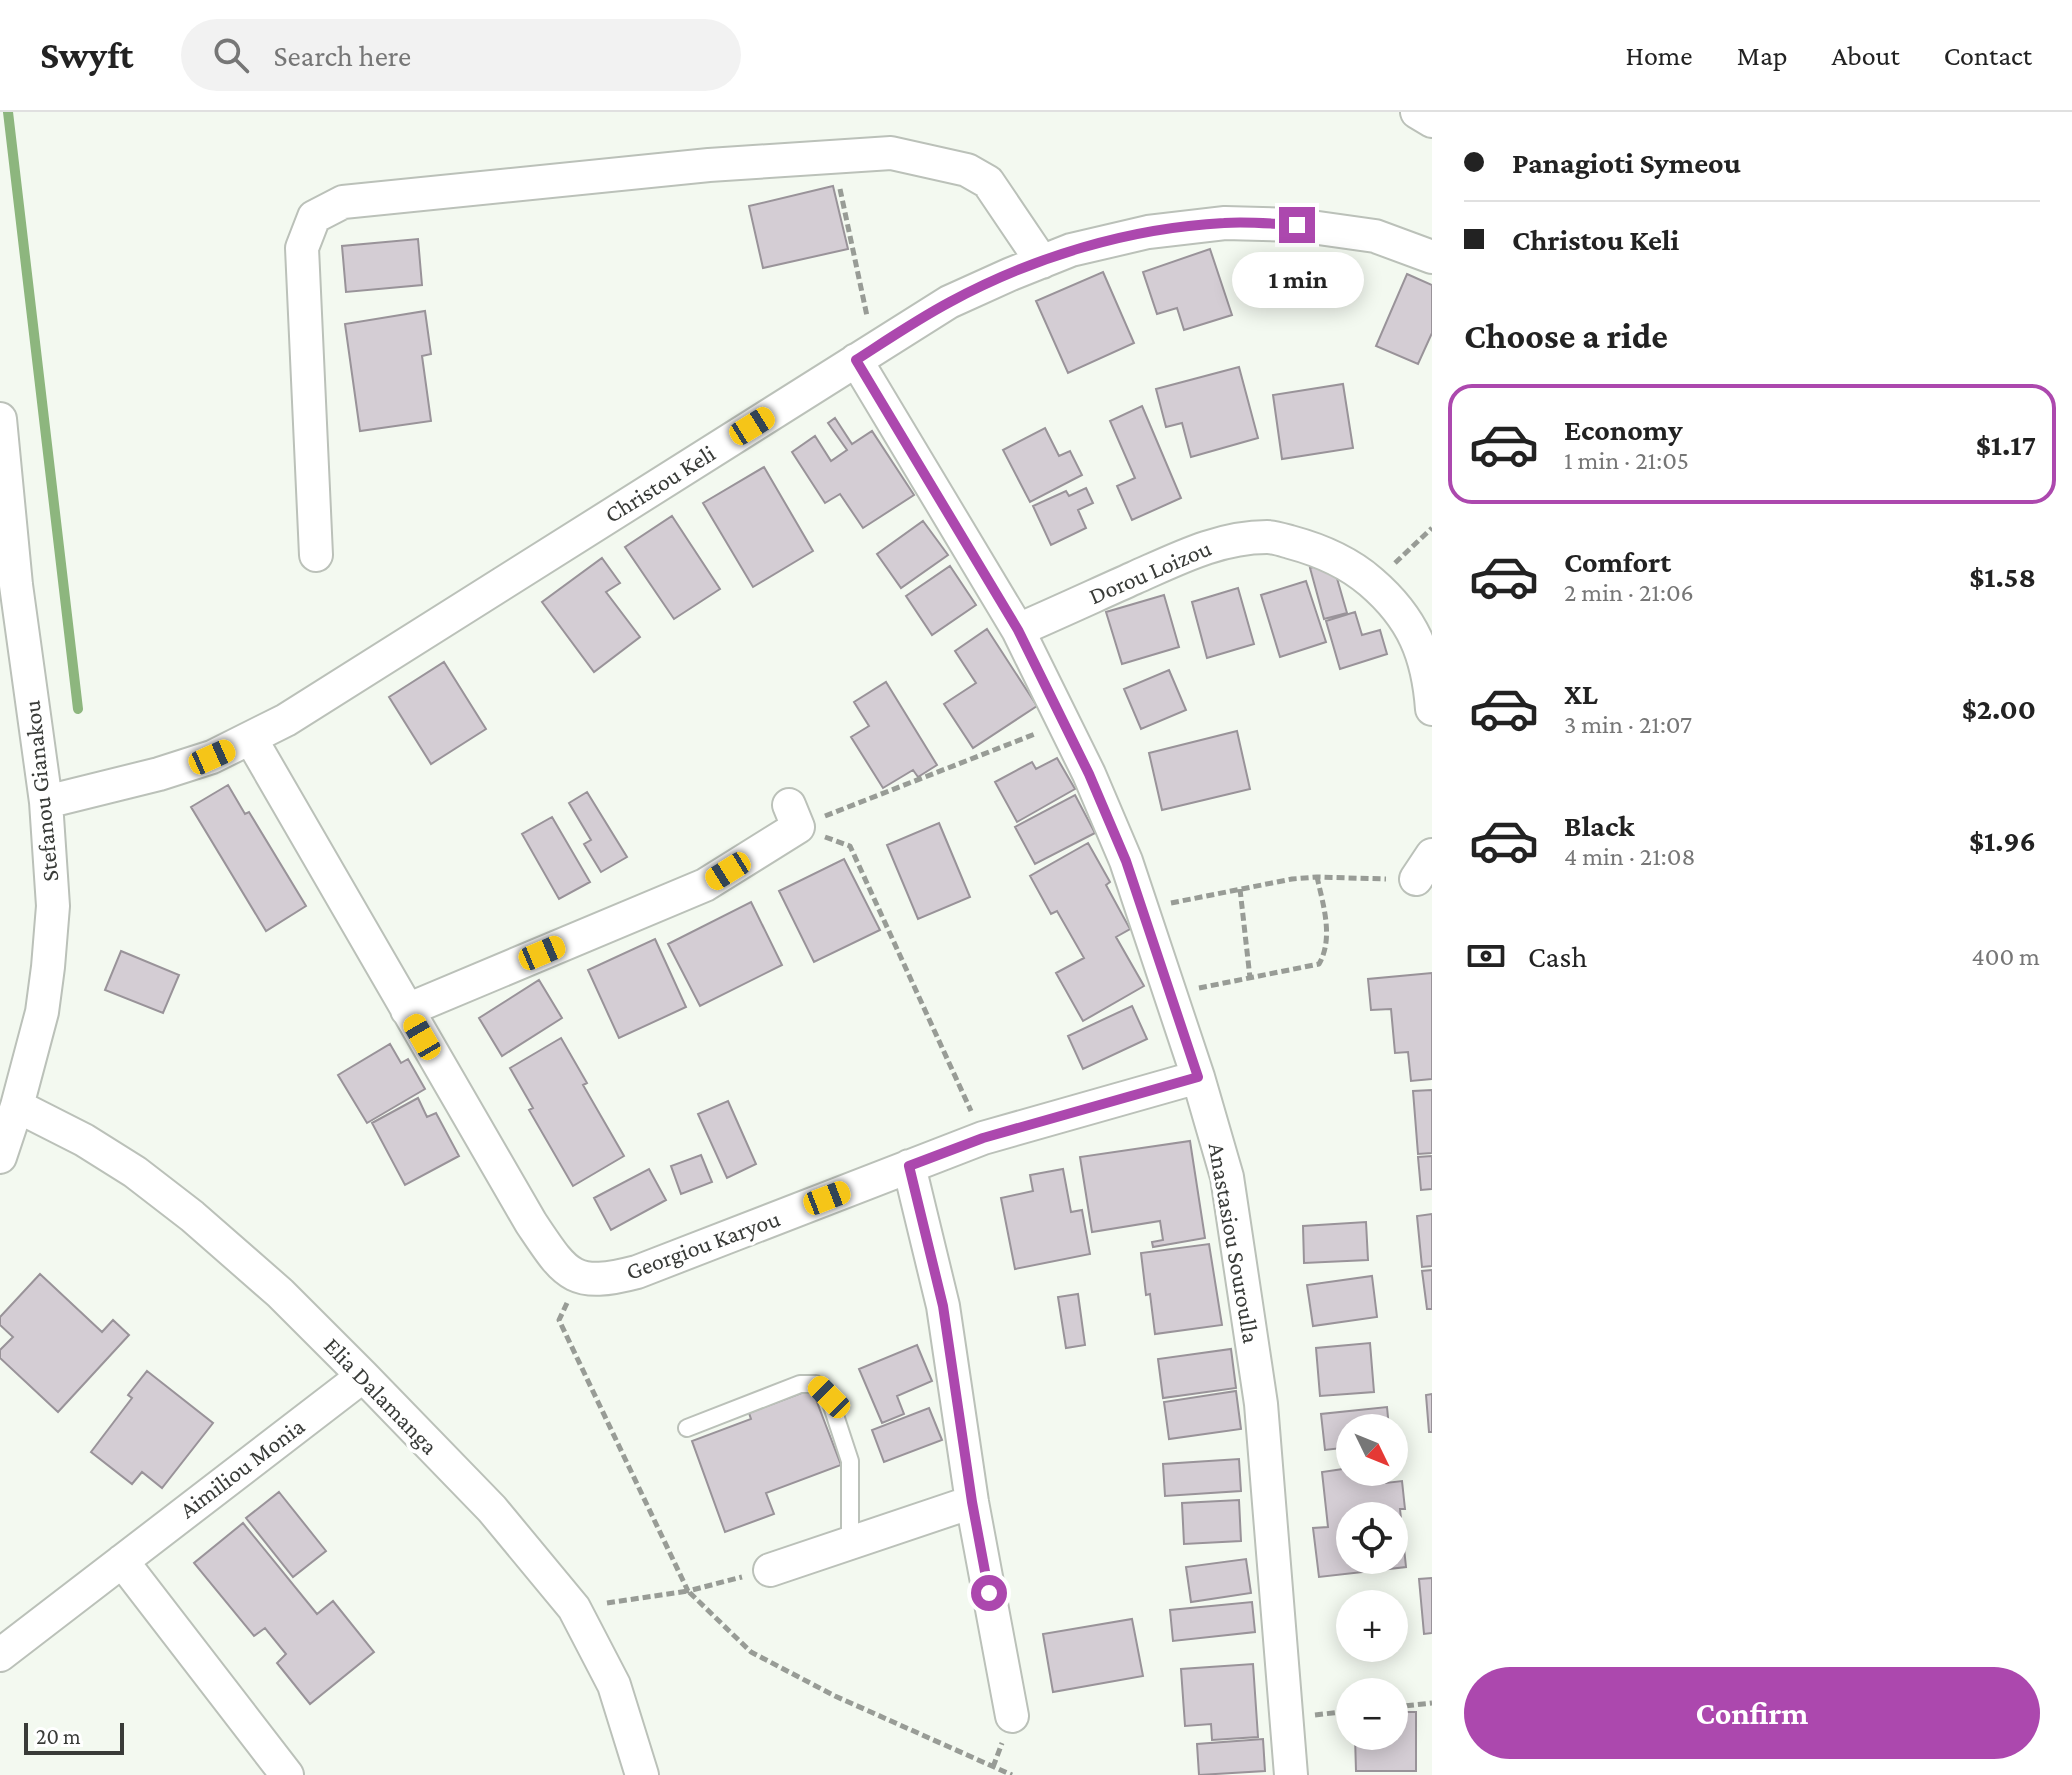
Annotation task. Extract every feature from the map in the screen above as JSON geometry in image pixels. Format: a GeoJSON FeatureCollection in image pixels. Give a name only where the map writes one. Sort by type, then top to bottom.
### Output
{"type":"FeatureCollection","features":[{"type":"Feature","properties":{"kind":"street"},"geometry":{"type":"LineString","coordinates":[[1417,112],[1432,121]]}},
{"type":"Feature","properties":{"kind":"street"},"geometry":{"type":"LineString","coordinates":[[316,555],[302,248],[314,217],[343,202],[709,165],[891,153],[967,170],[988,182],[1042,262]]}},
{"type":"Feature","properties":{"kind":"street","name":"Christou Keli"},"geometry":{"type":"LineString","coordinates":[[46,802],[159,774],[212,757],[251,739],[286,720],[949,302],[1071,250],[1148,232],[1225,223],[1297,225],[1375,236],[1432,257]]}},
{"type":"Feature","properties":{"kind":"street","name":"Anastasiou Souroulla"},"geometry":{"type":"LineString","coordinates":[[865,354],[1018,630],[1089,774],[1126,861],[1198,1077],[1227,1177],[1261,1404],[1291,1775]]}},
{"type":"Feature","properties":{"kind":"street","name":"Stefanou Gianakou"},"geometry":{"type":"LineString","coordinates":[[0,419],[8,586],[46,802],[53,906],[42,1012],[0,1157]]}},
{"type":"Feature","properties":{"kind":"street","name":"Dorou Loizou"},"geometry":{"type":"LineString","coordinates":[[1018,630],[1188,554],[1222,542],[1269,537],[1319,550],[1373,583],[1402,615],[1419,644],[1430,680],[1432,709]]}},
{"type":"Feature","properties":{"kind":"street"},"geometry":{"type":"LineString","coordinates":[[251,739],[531,1223],[562,1266],[580,1277]]}},
{"type":"Feature","properties":{"kind":"street"},"geometry":{"type":"LineString","coordinates":[[407,1010],[705,885],[793,816]]}},
{"type":"Feature","properties":{"kind":"street","name":"Georgiou Karyou"},"geometry":{"type":"LineString","coordinates":[[580,1277],[610,1279],[637,1272],[983,1138],[1198,1077]]}},
{"type":"Feature","properties":{"kind":"street","name":"Elia Dalamanga"},"geometry":{"type":"LineString","coordinates":[[17,1106],[84,1140],[192,1216],[280,1293],[492,1509],[574,1608],[614,1685],[642,1775]]}},
{"type":"Feature","properties":{"kind":"street"},"geometry":{"type":"LineString","coordinates":[[909,1166],[943,1306],[972,1502],[1012,1716]]}},
{"type":"Feature","properties":{"kind":"street","name":"Aimiliou Monia"},"geometry":{"type":"LineString","coordinates":[[0,1655],[363,1376]]}},
{"type":"Feature","properties":{"kind":"street"},"geometry":{"type":"LineString","coordinates":[[770,1570],[972,1502]]}},
{"type":"Feature","properties":{"kind":"street"},"geometry":{"type":"LineString","coordinates":[[122,1561],[287,1775]]}},
{"type":"Feature","properties":{"kind":"lane"},"geometry":{"type":"LineString","coordinates":[[687,1428],[800,1384],[816,1384],[829,1397],[850,1461],[850,1543]]}},
{"type":"Feature","properties":{"kind":"path"},"geometry":{"type":"LineString","coordinates":[[834,157],[865,354]]}},
{"type":"Feature","properties":{"kind":"path"},"geometry":{"type":"LineString","coordinates":[[1373,583],[1432,528]]}},
{"type":"Feature","properties":{"kind":"path"},"geometry":{"type":"LineString","coordinates":[[793,816],[1064,723]]}},
{"type":"Feature","properties":{"kind":"path"},"geometry":{"type":"LineString","coordinates":[[793,816],[850,846],[983,1138]]}},
{"type":"Feature","properties":{"kind":"path"},"geometry":{"type":"LineString","coordinates":[[1142,909],[1292,879],[1424,867]]}},
{"type":"Feature","properties":{"kind":"path"},"geometry":{"type":"LineString","coordinates":[[1171,994],[1319,964],[1326,953],[1326,918],[1317,877]]}},
{"type":"Feature","properties":{"kind":"path"},"geometry":{"type":"LineString","coordinates":[[1240,889],[1250,978]]}},
{"type":"Feature","properties":{"kind":"path"},"geometry":{"type":"LineString","coordinates":[[580,1277],[559,1320],[688,1591],[751,1652],[835,1696],[1012,1775]]}},
{"type":"Feature","properties":{"kind":"path"},"geometry":{"type":"LineString","coordinates":[[574,1608],[688,1591],[770,1570]]}},
{"type":"Feature","properties":{"kind":"path"},"geometry":{"type":"LineString","coordinates":[[1408,1706],[1432,1703]]}},
{"type":"Feature","properties":{"kind":"building"},"geometry":{"type":"Polygon","coordinates":[[[833,186],[848,249],[763,268],[749,206],[833,186]]]}},
{"type":"Feature","properties":{"kind":"building"},"geometry":{"type":"Polygon","coordinates":[[[418,239],[422,285],[346,292],[342,246],[418,239]]]}},
{"type":"Feature","properties":{"kind":"building"},"geometry":{"type":"Polygon","coordinates":[[[1210,249],[1232,315],[1184,330],[1177,308],[1157,314],[1143,272],[1210,249]]]}},
{"type":"Feature","properties":{"kind":"building"},"geometry":{"type":"Polygon","coordinates":[[[1103,272],[1134,343],[1068,373],[1036,301],[1103,272]]]}},
{"type":"Feature","properties":{"kind":"building"},"geometry":{"type":"Polygon","coordinates":[[[1407,274],[1432,285],[1432,333],[1418,364],[1376,346],[1407,274]]]}},
{"type":"Feature","properties":{"kind":"building"},"geometry":{"type":"Polygon","coordinates":[[[425,311],[431,354],[422,356],[431,421],[360,431],[345,324],[425,311]]]}},
{"type":"Feature","properties":{"kind":"building"},"geometry":{"type":"Polygon","coordinates":[[[1239,367],[1258,438],[1191,457],[1182,423],[1166,427],[1156,389],[1239,367]]]}},
{"type":"Feature","properties":{"kind":"building"},"geometry":{"type":"Polygon","coordinates":[[[1343,384],[1353,448],[1282,459],[1273,395],[1343,384]]]}},
{"type":"Feature","properties":{"kind":"building"},"geometry":{"type":"Polygon","coordinates":[[[1142,406],[1181,498],[1132,520],[1117,486],[1135,478],[1110,421],[1142,406]]]}},
{"type":"Feature","properties":{"kind":"building"},"geometry":{"type":"Polygon","coordinates":[[[835,418],[852,444],[872,431],[914,495],[863,528],[840,494],[825,503],[792,452],[815,436],[831,461],[847,450],[828,423],[835,418]]]}},
{"type":"Feature","properties":{"kind":"building"},"geometry":{"type":"Polygon","coordinates":[[[1045,428],[1059,456],[1070,451],[1082,475],[1030,502],[1003,450],[1045,428]]]}},
{"type":"Feature","properties":{"kind":"building"},"geometry":{"type":"Polygon","coordinates":[[[764,467],[813,551],[753,587],[703,503],[764,467]]]}},
{"type":"Feature","properties":{"kind":"building"},"geometry":{"type":"Polygon","coordinates":[[[1086,488],[1093,503],[1078,510],[1086,528],[1051,545],[1033,506],[1066,491],[1069,496],[1086,488]]]}},
{"type":"Feature","properties":{"kind":"building"},"geometry":{"type":"Polygon","coordinates":[[[672,516],[720,589],[674,619],[625,547],[672,516]]]}},
{"type":"Feature","properties":{"kind":"building"},"geometry":{"type":"Polygon","coordinates":[[[923,521],[948,555],[901,588],[877,554],[923,521]]]}},
{"type":"Feature","properties":{"kind":"building"},"geometry":{"type":"Polygon","coordinates":[[[602,558],[620,583],[606,592],[640,637],[594,672],[542,602],[602,558]]]}},
{"type":"Feature","properties":{"kind":"building"},"geometry":{"type":"Polygon","coordinates":[[[1332,561],[1347,613],[1324,619],[1310,568],[1332,561]]]}},
{"type":"Feature","properties":{"kind":"building"},"geometry":{"type":"Polygon","coordinates":[[[950,566],[976,605],[932,635],[906,596],[950,566]]]}},
{"type":"Feature","properties":{"kind":"building"},"geometry":{"type":"Polygon","coordinates":[[[1306,581],[1326,642],[1280,657],[1261,595],[1306,581]]]}},
{"type":"Feature","properties":{"kind":"building"},"geometry":{"type":"Polygon","coordinates":[[[1238,588],[1254,644],[1207,658],[1192,602],[1238,588]]]}},
{"type":"Feature","properties":{"kind":"building"},"geometry":{"type":"Polygon","coordinates":[[[1164,595],[1179,647],[1122,664],[1106,612],[1164,595]]]}},
{"type":"Feature","properties":{"kind":"building"},"geometry":{"type":"Polygon","coordinates":[[[1355,612],[1362,635],[1380,630],[1387,654],[1340,669],[1326,621],[1355,612]]]}},
{"type":"Feature","properties":{"kind":"building"},"geometry":{"type":"Polygon","coordinates":[[[987,629],[1037,706],[973,748],[944,704],[976,683],[955,651],[987,629]]]}},
{"type":"Feature","properties":{"kind":"building"},"geometry":{"type":"Polygon","coordinates":[[[444,662],[486,729],[431,764],[389,697],[444,662]]]}},
{"type":"Feature","properties":{"kind":"building"},"geometry":{"type":"Polygon","coordinates":[[[1169,670],[1186,710],[1141,729],[1124,689],[1169,670]]]}},
{"type":"Feature","properties":{"kind":"building"},"geometry":{"type":"Polygon","coordinates":[[[886,682],[937,765],[918,777],[913,770],[883,788],[851,737],[869,726],[854,702],[886,682]]]}},
{"type":"Feature","properties":{"kind":"building"},"geometry":{"type":"Polygon","coordinates":[[[1237,731],[1250,789],[1162,810],[1149,753],[1237,731]]]}},
{"type":"Feature","properties":{"kind":"building"},"geometry":{"type":"Polygon","coordinates":[[[1057,758],[1075,789],[1017,822],[995,782],[1032,762],[1036,769],[1057,758]]]}},
{"type":"Feature","properties":{"kind":"building"},"geometry":{"type":"Polygon","coordinates":[[[228,785],[245,814],[249,812],[306,906],[266,931],[191,807],[228,785]]]}},
{"type":"Feature","properties":{"kind":"building"},"geometry":{"type":"Polygon","coordinates":[[[587,792],[627,857],[601,872],[584,844],[591,840],[569,803],[587,792]]]}},
{"type":"Feature","properties":{"kind":"building"},"geometry":{"type":"Polygon","coordinates":[[[1075,795],[1095,833],[1035,864],[1015,827],[1075,795]]]}},
{"type":"Feature","properties":{"kind":"building"},"geometry":{"type":"Polygon","coordinates":[[[552,817],[590,882],[559,899],[522,834],[552,817]]]}},
{"type":"Feature","properties":{"kind":"building"},"geometry":{"type":"Polygon","coordinates":[[[939,823],[970,897],[918,919],[887,845],[939,823]]]}},
{"type":"Feature","properties":{"kind":"building"},"geometry":{"type":"Polygon","coordinates":[[[1088,843],[1110,882],[1106,885],[1130,929],[1116,937],[1144,986],[1083,1021],[1056,973],[1084,958],[1057,911],[1051,914],[1030,876],[1088,843]]]}},
{"type":"Feature","properties":{"kind":"building"},"geometry":{"type":"Polygon","coordinates":[[[844,859],[880,930],[814,962],[779,891],[844,859]]]}},
{"type":"Feature","properties":{"kind":"building"},"geometry":{"type":"Polygon","coordinates":[[[751,902],[782,965],[700,1006],[668,944],[751,902]]]}},
{"type":"Feature","properties":{"kind":"building"},"geometry":{"type":"Polygon","coordinates":[[[655,939],[686,1007],[619,1038],[588,970],[655,939]]]}},
{"type":"Feature","properties":{"kind":"building"},"geometry":{"type":"Polygon","coordinates":[[[121,951],[179,975],[163,1013],[105,990],[121,951]]]}},
{"type":"Feature","properties":{"kind":"building"},"geometry":{"type":"Polygon","coordinates":[[[1432,973],[1432,1079],[1411,1081],[1408,1052],[1395,1053],[1391,1009],[1371,1010],[1368,979],[1432,973]]]}},
{"type":"Feature","properties":{"kind":"building"},"geometry":{"type":"Polygon","coordinates":[[[539,980],[562,1018],[502,1056],[479,1018],[539,980]]]}},
{"type":"Feature","properties":{"kind":"building"},"geometry":{"type":"Polygon","coordinates":[[[1132,1006],[1147,1039],[1083,1069],[1068,1036],[1132,1006]]]}},
{"type":"Feature","properties":{"kind":"building"},"geometry":{"type":"Polygon","coordinates":[[[561,1038],[587,1083],[583,1085],[624,1156],[573,1186],[529,1110],[533,1108],[510,1068],[561,1038]]]}},
{"type":"Feature","properties":{"kind":"building"},"geometry":{"type":"Polygon","coordinates":[[[390,1044],[401,1063],[408,1059],[425,1089],[367,1123],[338,1075],[390,1044]]]}},
{"type":"Feature","properties":{"kind":"building"},"geometry":{"type":"Polygon","coordinates":[[[1432,1090],[1432,1153],[1418,1154],[1413,1091],[1432,1090]]]}},
{"type":"Feature","properties":{"kind":"building"},"geometry":{"type":"Polygon","coordinates":[[[418,1098],[427,1117],[436,1113],[459,1156],[405,1185],[372,1123],[418,1098]]]}},
{"type":"Feature","properties":{"kind":"building"},"geometry":{"type":"Polygon","coordinates":[[[728,1101],[756,1164],[727,1178],[698,1114],[728,1101]]]}},
{"type":"Feature","properties":{"kind":"building"},"geometry":{"type":"Polygon","coordinates":[[[1190,1141],[1205,1238],[1153,1247],[1152,1242],[1163,1240],[1160,1221],[1092,1232],[1080,1157],[1190,1141]]]}},
{"type":"Feature","properties":{"kind":"building"},"geometry":{"type":"Polygon","coordinates":[[[701,1155],[712,1182],[681,1194],[671,1166],[701,1155]]]}},
{"type":"Feature","properties":{"kind":"building"},"geometry":{"type":"Polygon","coordinates":[[[1432,1156],[1432,1189],[1421,1190],[1418,1157],[1432,1156]]]}},
{"type":"Feature","properties":{"kind":"building"},"geometry":{"type":"Polygon","coordinates":[[[649,1169],[666,1200],[611,1230],[594,1198],[649,1169]]]}},
{"type":"Feature","properties":{"kind":"building"},"geometry":{"type":"Polygon","coordinates":[[[1063,1169],[1071,1212],[1082,1210],[1090,1254],[1015,1269],[1001,1198],[1033,1191],[1030,1175],[1063,1169]]]}},
{"type":"Feature","properties":{"kind":"building"},"geometry":{"type":"Polygon","coordinates":[[[1432,1214],[1432,1266],[1422,1267],[1417,1216],[1432,1214]]]}},
{"type":"Feature","properties":{"kind":"building"},"geometry":{"type":"Polygon","coordinates":[[[1366,1222],[1368,1260],[1304,1263],[1303,1226],[1366,1222]]]}},
{"type":"Feature","properties":{"kind":"building"},"geometry":{"type":"Polygon","coordinates":[[[1209,1244],[1222,1325],[1155,1334],[1141,1253],[1209,1244]]]}},
{"type":"Feature","properties":{"kind":"building"},"geometry":{"type":"Polygon","coordinates":[[[1432,1270],[1432,1309],[1427,1309],[1422,1271],[1432,1270]]]}},
{"type":"Feature","properties":{"kind":"building"},"geometry":{"type":"Polygon","coordinates":[[[40,1274],[102,1332],[113,1320],[129,1335],[58,1412],[0,1358],[0,1350],[13,1337],[0,1325],[0,1317],[40,1274]]]}},
{"type":"Feature","properties":{"kind":"building"},"geometry":{"type":"Polygon","coordinates":[[[1372,1276],[1377,1317],[1313,1326],[1307,1285],[1372,1276]]]}},
{"type":"Feature","properties":{"kind":"building"},"geometry":{"type":"Polygon","coordinates":[[[1078,1294],[1085,1345],[1066,1348],[1058,1297],[1078,1294]]]}},
{"type":"Feature","properties":{"kind":"building"},"geometry":{"type":"Polygon","coordinates":[[[1370,1343],[1374,1392],[1320,1396],[1316,1348],[1370,1343]]]}},
{"type":"Feature","properties":{"kind":"building"},"geometry":{"type":"Polygon","coordinates":[[[917,1345],[932,1381],[897,1396],[904,1414],[882,1423],[859,1369],[917,1345]]]}},
{"type":"Feature","properties":{"kind":"building"},"geometry":{"type":"Polygon","coordinates":[[[1231,1349],[1236,1388],[1163,1398],[1158,1359],[1231,1349]]]}},
{"type":"Feature","properties":{"kind":"building"},"geometry":{"type":"Polygon","coordinates":[[[147,1371],[213,1423],[162,1488],[142,1472],[132,1484],[91,1452],[132,1398],[128,1395],[147,1371]]]}},
{"type":"Feature","properties":{"kind":"building"},"geometry":{"type":"Polygon","coordinates":[[[812,1389],[841,1465],[766,1493],[774,1514],[725,1532],[692,1441],[751,1419],[749,1413],[812,1389]]]}},
{"type":"Feature","properties":{"kind":"building"},"geometry":{"type":"Polygon","coordinates":[[[1236,1391],[1241,1429],[1169,1439],[1164,1402],[1236,1391]]]}},
{"type":"Feature","properties":{"kind":"building"},"geometry":{"type":"Polygon","coordinates":[[[1432,1394],[1432,1432],[1429,1432],[1426,1395],[1432,1394]]]}},
{"type":"Feature","properties":{"kind":"building"},"geometry":{"type":"Polygon","coordinates":[[[1387,1407],[1388,1414],[1336,1414],[1336,1449],[1325,1450],[1321,1414],[1387,1407]]]}},
{"type":"Feature","properties":{"kind":"building"},"geometry":{"type":"Polygon","coordinates":[[[929,1408],[942,1440],[884,1462],[872,1430],[929,1408]]]}},
{"type":"Feature","properties":{"kind":"building"},"geometry":{"type":"Polygon","coordinates":[[[1239,1459],[1241,1491],[1165,1496],[1163,1464],[1239,1459]]]}},
{"type":"Feature","properties":{"kind":"building"},"geometry":{"type":"Polygon","coordinates":[[[1336,1470],[1336,1486],[1403,1486],[1404,1502],[1336,1502],[1336,1574],[1345,1574],[1319,1577],[1313,1528],[1328,1527],[1322,1472],[1336,1470]]]}},
{"type":"Feature","properties":{"kind":"building"},"geometry":{"type":"Polygon","coordinates":[[[279,1492],[326,1551],[293,1577],[246,1518],[279,1492]]]}},
{"type":"Feature","properties":{"kind":"building"},"geometry":{"type":"Polygon","coordinates":[[[1239,1500],[1241,1541],[1184,1544],[1182,1503],[1239,1500]]]}},
{"type":"Feature","properties":{"kind":"building"},"geometry":{"type":"Polygon","coordinates":[[[243,1523],[317,1614],[333,1601],[374,1652],[310,1704],[277,1663],[286,1654],[265,1628],[254,1636],[194,1563],[243,1523]]]}},
{"type":"Feature","properties":{"kind":"building"},"geometry":{"type":"Polygon","coordinates":[[[1246,1559],[1251,1593],[1191,1602],[1186,1567],[1246,1559]]]}},
{"type":"Feature","properties":{"kind":"building"},"geometry":{"type":"Polygon","coordinates":[[[1432,1578],[1432,1633],[1424,1634],[1419,1579],[1432,1578]]]}},
{"type":"Feature","properties":{"kind":"building"},"geometry":{"type":"Polygon","coordinates":[[[1252,1602],[1255,1632],[1173,1641],[1170,1610],[1252,1602]]]}},
{"type":"Feature","properties":{"kind":"building"},"geometry":{"type":"Polygon","coordinates":[[[1132,1619],[1143,1676],[1053,1692],[1043,1634],[1132,1619]]]}},
{"type":"Feature","properties":{"kind":"building"},"geometry":{"type":"Polygon","coordinates":[[[1253,1664],[1258,1737],[1212,1740],[1211,1724],[1185,1726],[1181,1669],[1253,1664]]]}},
{"type":"Feature","properties":{"kind":"building"},"geometry":{"type":"Polygon","coordinates":[[[1408,1712],[1416,1712],[1416,1771],[1356,1771],[1355,1750],[1408,1750],[1408,1712]]]}},
{"type":"Feature","properties":{"kind":"building"},"geometry":{"type":"Polygon","coordinates":[[[1263,1739],[1265,1771],[1199,1775],[1197,1744],[1263,1739]]]}},
{"type":"Feature","properties":{"kind":"waterway"},"geometry":{"type":"LineString","coordinates":[[8,112],[78,709]]}},
{"type":"Feature","properties":{"kind":"route"},"geometry":{"type":"LineString","coordinates":[[989,1593],[943,1306],[909,1166],[983,1138],[1198,1077],[1126,861],[1089,774],[1018,630],[856,360],[949,302],[1071,250],[1148,232],[1225,223],[1297,225]]}}]}
